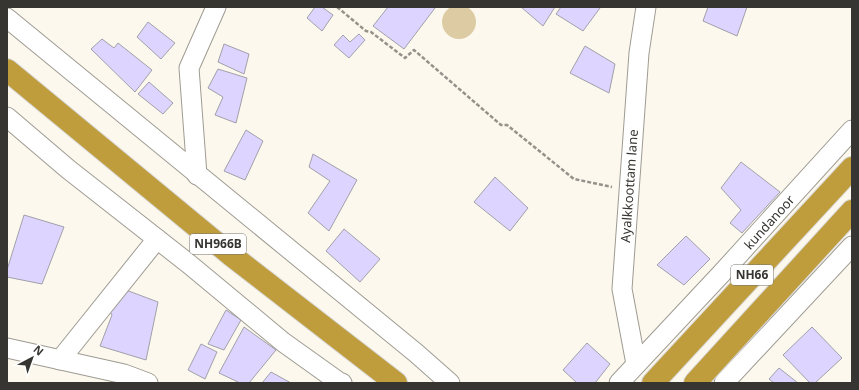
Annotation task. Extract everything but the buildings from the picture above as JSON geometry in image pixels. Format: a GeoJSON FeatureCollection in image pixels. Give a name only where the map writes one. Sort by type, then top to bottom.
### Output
{"type":"FeatureCollection","features":[{"type":"Feature","properties":{"kind":"highway","name":"NH966B"},"geometry":{"type":"LineString","coordinates":[[7,70],[231,255],[396,383]]}},
{"type":"Feature","properties":{"kind":"highway","name":"NH66"},"geometry":{"type":"LineString","coordinates":[[653,383],[852,168]]}},
{"type":"Feature","properties":{"kind":"highway","name":"NH66"},"geometry":{"type":"LineString","coordinates":[[694,383],[852,211]]}},
{"type":"Feature","properties":{"kind":"street"},"geometry":{"type":"LineString","coordinates":[[197,175],[189,68],[216,7]]}},
{"type":"Feature","properties":{"kind":"street","name":"Ayalkkoottam lane"},"geometry":{"type":"LineString","coordinates":[[636,364],[622,289],[639,53],[646,7]]}},
{"type":"Feature","properties":{"kind":"street"},"geometry":{"type":"LineString","coordinates":[[7,18],[416,353],[450,383]]}},
{"type":"Feature","properties":{"kind":"street"},"geometry":{"type":"LineString","coordinates":[[7,117],[68,169],[157,239],[283,342],[342,383]]}},
{"type":"Feature","properties":{"kind":"street","name":"kundanoor"},"geometry":{"type":"LineString","coordinates":[[618,383],[721,274],[852,130]]}},
{"type":"Feature","properties":{"kind":"street"},"geometry":{"type":"LineString","coordinates":[[60,360],[157,239]]}},
{"type":"Feature","properties":{"kind":"street"},"geometry":{"type":"LineString","coordinates":[[724,383],[852,246]]}},
{"type":"Feature","properties":{"kind":"street"},"geometry":{"type":"LineString","coordinates":[[7,348],[124,374],[148,383]]}},
{"type":"Feature","properties":{"kind":"path"},"geometry":{"type":"LineString","coordinates":[[336,7],[366,31],[371,32],[406,58],[414,50],[500,125],[507,125],[574,179],[629,190]]}},
{"type":"Feature","properties":{"kind":"shaded area"},"geometry":{"type":"Polygon","coordinates":[[[459,5],[471,10],[476,22],[471,34],[459,39],[447,34],[442,22],[447,10],[459,5]]]}}]}
